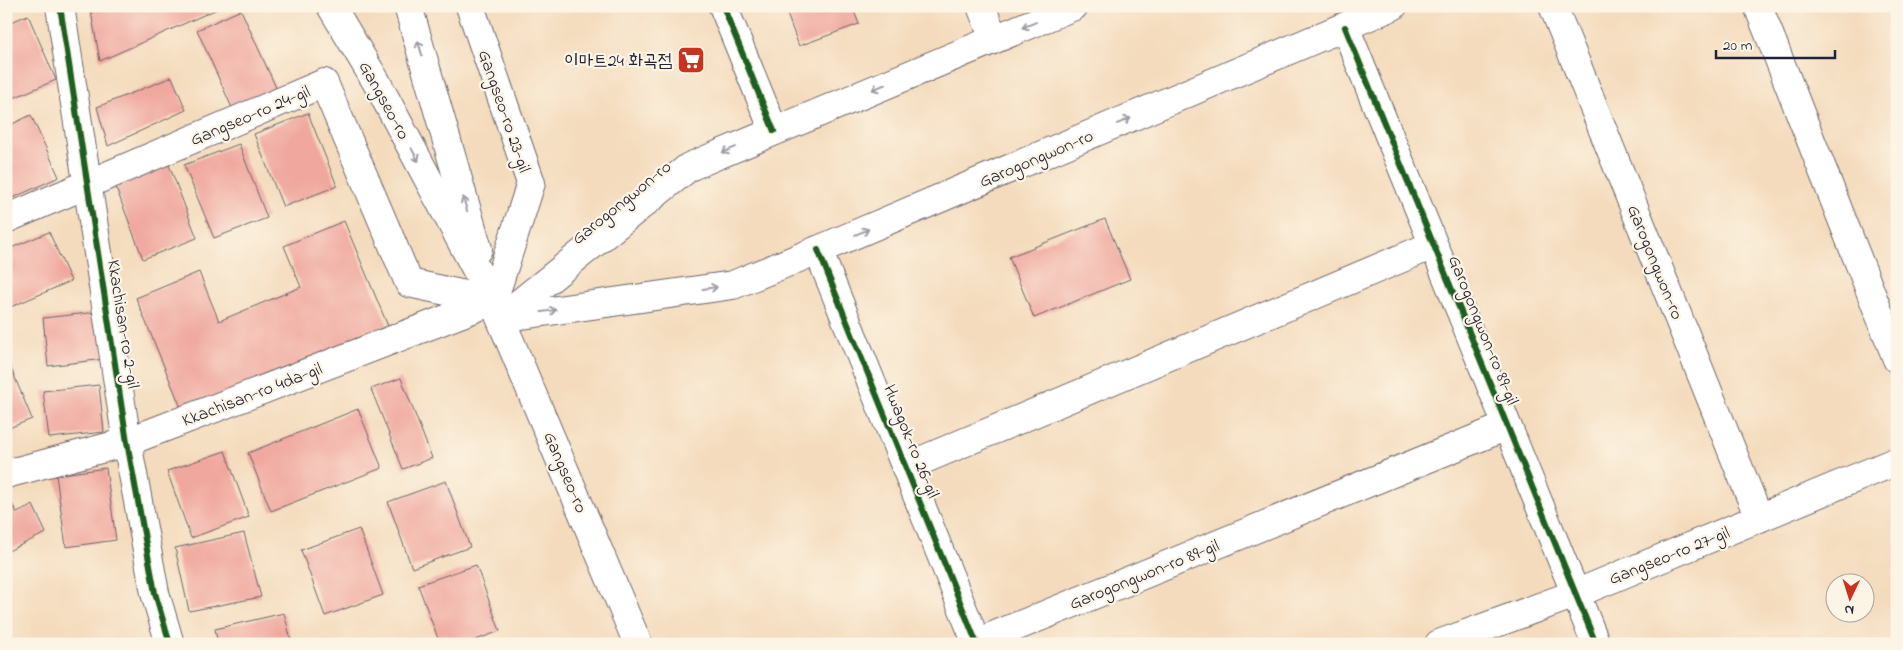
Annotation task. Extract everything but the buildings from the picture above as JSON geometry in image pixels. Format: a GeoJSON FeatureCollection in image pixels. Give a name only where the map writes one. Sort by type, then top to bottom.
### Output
{"type":"FeatureCollection","features":[{"type":"Feature","properties":{"kind":"street","name":"Kkachisan-ro 2-gil"},"geometry":{"type":"LineString","coordinates":[[60,6],[127,442],[155,593],[170,644]]}},
{"type":"Feature","properties":{"kind":"street","name":"Gangseo-ro"},"geometry":{"type":"LineString","coordinates":[[331,6],[376,83],[497,310],[638,644]]}},
{"type":"Feature","properties":{"kind":"street","name":"Gangseo-ro"},"geometry":{"type":"LineString","coordinates":[[408,6],[497,310]]}},
{"type":"Feature","properties":{"kind":"street","name":"Gangseo-ro 23-gil"},"geometry":{"type":"LineString","coordinates":[[470,6],[531,183],[497,310]]}},
{"type":"Feature","properties":{"kind":"street"},"geometry":{"type":"LineString","coordinates":[[723,6],[774,131]]}},
{"type":"Feature","properties":{"kind":"street"},"geometry":{"type":"LineString","coordinates":[[981,6],[994,39]]}},
{"type":"Feature","properties":{"kind":"street","name":"Garogongwon-ro"},"geometry":{"type":"LineString","coordinates":[[497,310],[689,167],[1074,6]]}},
{"type":"Feature","properties":{"kind":"street","name":"Garogongwon-ro"},"geometry":{"type":"LineString","coordinates":[[497,310],[733,285],[1393,6]]}},
{"type":"Feature","properties":{"kind":"street","name":"Garogongwon-ro"},"geometry":{"type":"LineString","coordinates":[[1554,6],[1759,518]]}},
{"type":"Feature","properties":{"kind":"street"},"geometry":{"type":"LineString","coordinates":[[1758,6],[1897,359]]}},
{"type":"Feature","properties":{"kind":"street","name":"Garogongwon-ro 89-gil"},"geometry":{"type":"LineString","coordinates":[[1345,27],[1596,644]]}},
{"type":"Feature","properties":{"kind":"street","name":"Gangseo-ro 24-gil"},"geometry":{"type":"LineString","coordinates":[[6,219],[324,83],[409,282],[497,310]]}},
{"type":"Feature","properties":{"kind":"street","name":"Garogongwon-ro 89-gil"},"geometry":{"type":"LineString","coordinates":[[906,467],[1434,245]]}},
{"type":"Feature","properties":{"kind":"street","name":"Hwagok-ro 26-gil"},"geometry":{"type":"LineString","coordinates":[[818,250],[976,643]]}},
{"type":"Feature","properties":{"kind":"street","name":"Kkachisan-ro 4da-gil"},"geometry":{"type":"LineString","coordinates":[[6,474],[127,442],[497,310]]}},
{"type":"Feature","properties":{"kind":"street","name":"Garogongwon-ro 89-gil"},"geometry":{"type":"LineString","coordinates":[[976,643],[1507,426]]}},
{"type":"Feature","properties":{"kind":"street","name":"Gangseo-ro 27-gil"},"geometry":{"type":"LineString","coordinates":[[1439,644],[1575,594],[1897,461]]}},
{"type":"Feature","properties":{"kind":"cycle path"},"geometry":{"type":"LineString","coordinates":[[60,6],[127,442],[155,593],[170,644]]}},
{"type":"Feature","properties":{"kind":"cycle path"},"geometry":{"type":"LineString","coordinates":[[723,6],[774,131]]}},
{"type":"Feature","properties":{"kind":"cycle path"},"geometry":{"type":"LineString","coordinates":[[1345,27],[1596,644]]}},
{"type":"Feature","properties":{"kind":"cycle path"},"geometry":{"type":"LineString","coordinates":[[818,250],[977,644]]}},
{"type":"Feature","properties":{"kind":"place","name":"이마트24 화곡점"},"geometry":{"type":"Point","coordinates":[691,60]}}]}
